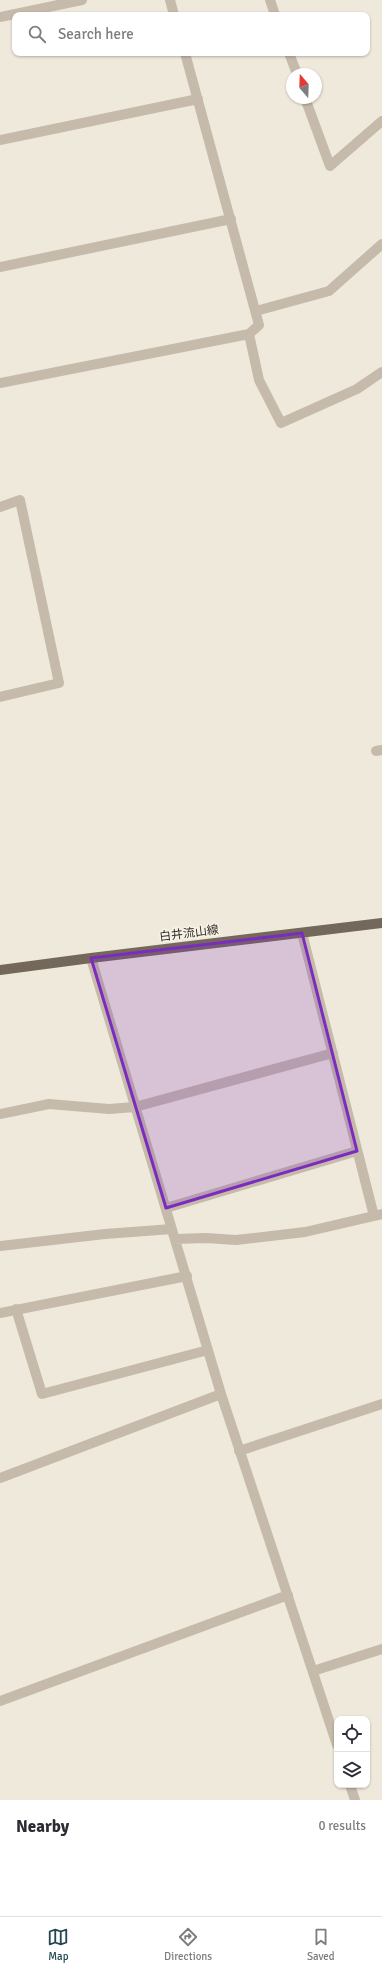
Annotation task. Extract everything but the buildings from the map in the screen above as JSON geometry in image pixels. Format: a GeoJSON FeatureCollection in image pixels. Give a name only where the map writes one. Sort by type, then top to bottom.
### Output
{"type":"FeatureCollection","features":[{"type":"Feature","properties":{"kind":"main road","name":"白井流山線"},"geometry":{"type":"LineString","coordinates":[[0,970],[382,923]]}},
{"type":"Feature","properties":{"kind":"street"},"geometry":{"type":"LineString","coordinates":[[24,12],[82,0]]}},
{"type":"Feature","properties":{"kind":"street"},"geometry":{"type":"LineString","coordinates":[[170,0],[173,12]]}},
{"type":"Feature","properties":{"kind":"street"},"geometry":{"type":"LineString","coordinates":[[270,0],[275,12]]}},
{"type":"Feature","properties":{"kind":"street"},"geometry":{"type":"LineString","coordinates":[[0,17],[12,15]]}},
{"type":"Feature","properties":{"kind":"street"},"geometry":{"type":"LineString","coordinates":[[0,382],[249,334],[259,325],[186,56]]}},
{"type":"Feature","properties":{"kind":"street"},"geometry":{"type":"LineString","coordinates":[[290,56],[295,68]]}},
{"type":"Feature","properties":{"kind":"street"},"geometry":{"type":"LineString","coordinates":[[0,140],[198,99]]}},
{"type":"Feature","properties":{"kind":"street"},"geometry":{"type":"LineString","coordinates":[[307,104],[330,166],[382,121]]}},
{"type":"Feature","properties":{"kind":"street"},"geometry":{"type":"LineString","coordinates":[[0,267],[231,219]]}},
{"type":"Feature","properties":{"kind":"street"},"geometry":{"type":"LineString","coordinates":[[256,311],[329,291],[382,244]]}},
{"type":"Feature","properties":{"kind":"street"},"geometry":{"type":"LineString","coordinates":[[249,334],[259,380],[281,423],[357,389],[382,372]]}},
{"type":"Feature","properties":{"kind":"street"},"geometry":{"type":"LineString","coordinates":[[0,507],[20,500],[59,683],[0,697]]}},
{"type":"Feature","properties":{"kind":"street"},"geometry":{"type":"LineString","coordinates":[[0,1246],[105,1234],[174,1234],[236,1240],[305,1232],[378,1215],[357,1150],[302,933]]}},
{"type":"Feature","properties":{"kind":"street"},"geometry":{"type":"LineString","coordinates":[[91,958],[221,1394],[334,1736]]}},
{"type":"Feature","properties":{"kind":"street"},"geometry":{"type":"LineString","coordinates":[[0,1114],[49,1104],[109,1109],[135,1107],[333,1053]]}},
{"type":"Feature","properties":{"kind":"street"},"geometry":{"type":"LineString","coordinates":[[166,1208],[357,1150]]}},
{"type":"Feature","properties":{"kind":"street"},"geometry":{"type":"LineString","coordinates":[[0,1313],[187,1276]]}},
{"type":"Feature","properties":{"kind":"street"},"geometry":{"type":"LineString","coordinates":[[16,1309],[42,1394],[208,1350]]}},
{"type":"Feature","properties":{"kind":"street"},"geometry":{"type":"LineString","coordinates":[[0,1478],[221,1394]]}},
{"type":"Feature","properties":{"kind":"street"},"geometry":{"type":"LineString","coordinates":[[239,1451],[382,1404]]}},
{"type":"Feature","properties":{"kind":"street"},"geometry":{"type":"LineString","coordinates":[[0,1701],[288,1595]]}},
{"type":"Feature","properties":{"kind":"street"},"geometry":{"type":"LineString","coordinates":[[313,1671],[382,1649]]}},
{"type":"Feature","properties":{"kind":"street"},"geometry":{"type":"LineString","coordinates":[[351,1788],[355,1800]]}},
{"type":"Feature","properties":{"kind":"highlighted area"},"geometry":{"type":"Polygon","coordinates":[[[302,933],[357,1151],[166,1208],[91,958],[302,933]]]}}]}
